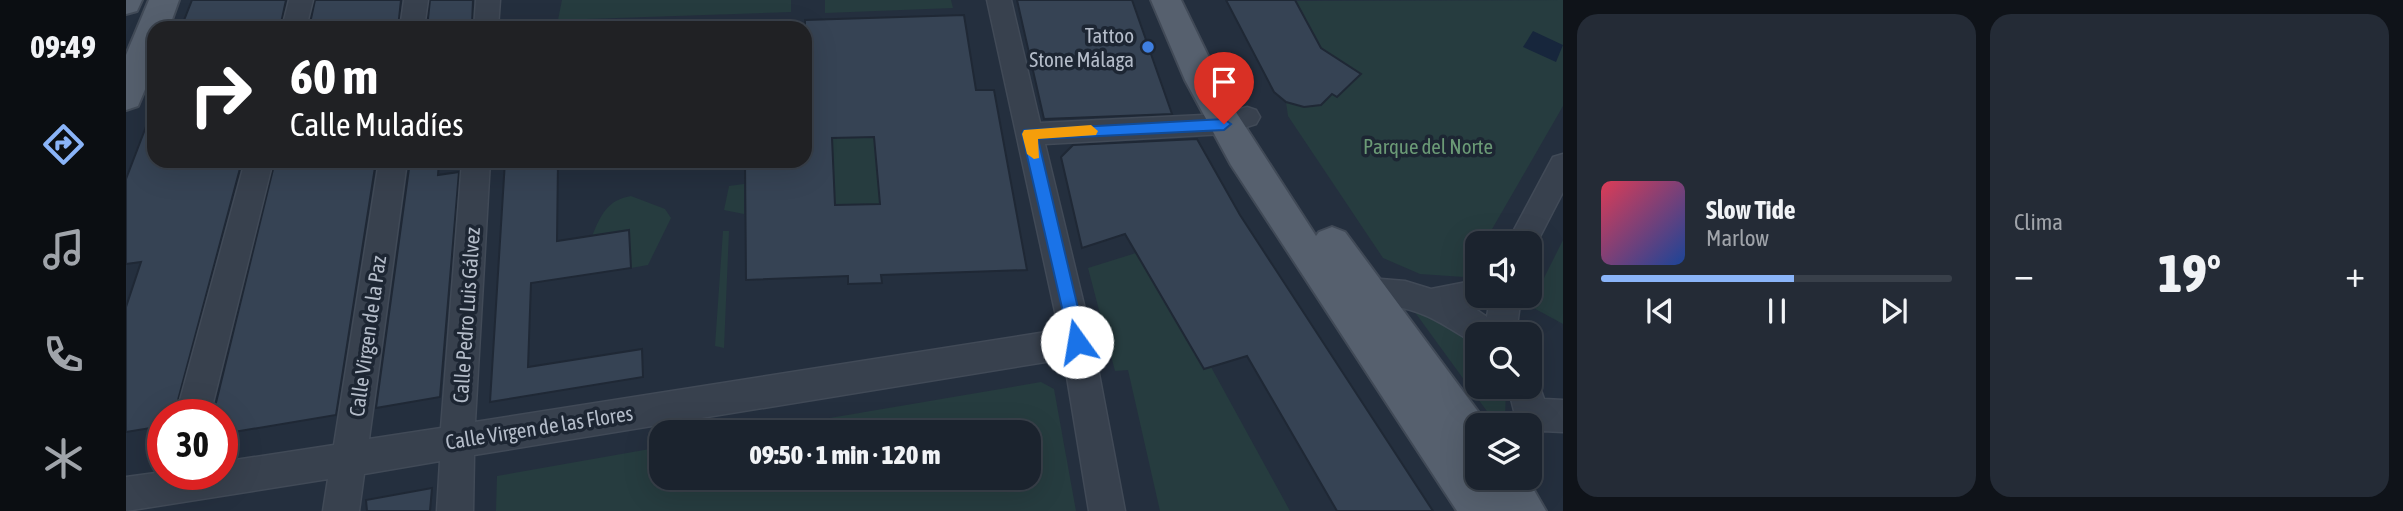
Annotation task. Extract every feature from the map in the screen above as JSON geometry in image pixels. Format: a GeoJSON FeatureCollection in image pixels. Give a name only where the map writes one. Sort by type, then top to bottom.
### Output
{"type":"FeatureCollection","features":[{"type":"Feature","properties":{"kind":"main road"},"geometry":{"type":"LineString","coordinates":[[156,21],[164,0]]}},
{"type":"Feature","properties":{"kind":"main road"},"geometry":{"type":"LineString","coordinates":[[1167,0],[1185,48],[1235,121],[1262,188],[1352,295],[1465,457]]}},
{"type":"Feature","properties":{"kind":"main road"},"geometry":{"type":"LineString","coordinates":[[1194,0],[1230,89],[1235,121]]}},
{"type":"Feature","properties":{"kind":"main road"},"geometry":{"type":"LineString","coordinates":[[126,97],[147,43]]}},
{"type":"Feature","properties":{"kind":"main road"},"geometry":{"type":"LineString","coordinates":[[1494,490],[1523,511]]}},
{"type":"Feature","properties":{"kind":"street"},"geometry":{"type":"LineString","coordinates":[[296,21],[301,0]]}},
{"type":"Feature","properties":{"kind":"street"},"geometry":{"type":"LineString","coordinates":[[413,21],[416,0]]}},
{"type":"Feature","properties":{"kind":"street"},"geometry":{"type":"LineString","coordinates":[[486,21],[488,0]]}},
{"type":"Feature","properties":{"kind":"street"},"geometry":{"type":"LineString","coordinates":[[999,0],[1077,342],[1107,511]]}},
{"type":"Feature","properties":{"kind":"street"},"geometry":{"type":"LineString","coordinates":[[1030,134],[1235,121]]}},
{"type":"Feature","properties":{"kind":"street"},"geometry":{"type":"LineString","coordinates":[[1528,231],[1563,165]]}},
{"type":"Feature","properties":{"kind":"street"},"geometry":{"type":"LineString","coordinates":[[197,399],[257,168]]}},
{"type":"Feature","properties":{"kind":"street","name":"Calle Virgen de la Paz"},"geometry":{"type":"LineString","coordinates":[[341,511],[392,168]]}},
{"type":"Feature","properties":{"kind":"street","name":"Calle Pedro Luis Gálvez"},"geometry":{"type":"LineString","coordinates":[[455,511],[476,168]]}},
{"type":"Feature","properties":{"kind":"street"},"geometry":{"type":"LineString","coordinates":[[1352,295],[1402,293],[1432,302],[1466,322]]}},
{"type":"Feature","properties":{"kind":"street"},"geometry":{"type":"LineString","coordinates":[[1432,302],[1465,296]]}},
{"type":"Feature","properties":{"kind":"street","name":"Calle Virgen de las Flores"},"geometry":{"type":"LineString","coordinates":[[126,495],[173,491],[349,457],[1077,342]]}},
{"type":"Feature","properties":{"kind":"green space"},"geometry":{"type":"Polygon","coordinates":[[[562,0],[791,0],[791,12],[558,20],[562,0]]]}},
{"type":"Feature","properties":{"kind":"green space"},"geometry":{"type":"Polygon","coordinates":[[[825,0],[951,0],[953,8],[825,13],[825,0]]]}},
{"type":"Feature","properties":{"kind":"green space","name":"Parque del Norte"},"geometry":{"type":"Polygon","coordinates":[[[1563,0],[1563,106],[1491,231],[1465,231],[1464,277],[1420,274],[1383,258],[1288,116],[1286,102],[1311,106],[1332,94],[1337,97],[1361,74],[1321,48],[1295,1],[1563,0]]]}},
{"type":"Feature","properties":{"kind":"green space"},"geometry":{"type":"Polygon","coordinates":[[[874,137],[880,204],[835,205],[832,138],[874,137]]]}},
{"type":"Feature","properties":{"kind":"green space"},"geometry":{"type":"Polygon","coordinates":[[[744,184],[744,214],[724,210],[729,186],[744,184]]]}},
{"type":"Feature","properties":{"kind":"green space"},"geometry":{"type":"Polygon","coordinates":[[[631,196],[665,209],[671,218],[648,265],[631,268],[629,230],[592,236],[610,205],[631,196]]]}},
{"type":"Feature","properties":{"kind":"green space"},"geometry":{"type":"Polygon","coordinates":[[[723,231],[729,231],[724,348],[715,346],[723,231]]]}},
{"type":"Feature","properties":{"kind":"green space"},"geometry":{"type":"Polygon","coordinates":[[[1563,240],[1563,324],[1534,308],[1542,308],[1542,282],[1563,240]]]}},
{"type":"Feature","properties":{"kind":"green space"},"geometry":{"type":"Polygon","coordinates":[[[1136,253],[1204,369],[1211,367],[1290,511],[1160,511],[1128,370],[1115,371],[1088,268],[1136,253]]]}},
{"type":"Feature","properties":{"kind":"green space"},"geometry":{"type":"Polygon","coordinates":[[[1414,311],[1430,314],[1465,336],[1465,381],[1414,311]]]}},
{"type":"Feature","properties":{"kind":"green space"},"geometry":{"type":"Polygon","coordinates":[[[1041,382],[1054,389],[1076,511],[496,511],[497,476],[649,449],[649,490],[1041,490],[1041,420],[818,420],[1041,382]]]}},
{"type":"Feature","properties":{"kind":"green space"},"geometry":{"type":"Polygon","coordinates":[[[1478,399],[1506,399],[1505,413],[1488,413],[1478,399]]]}},
{"type":"Feature","properties":{"kind":"water"},"geometry":{"type":"Polygon","coordinates":[[[1533,31],[1563,45],[1556,62],[1523,47],[1533,31]]]}},
{"type":"Feature","properties":{"kind":"building"},"geometry":{"type":"Polygon","coordinates":[[[192,0],[286,0],[282,21],[184,21],[192,0]]]}},
{"type":"Feature","properties":{"kind":"building"},"geometry":{"type":"Polygon","coordinates":[[[315,0],[401,0],[399,21],[310,21],[315,0]]]}},
{"type":"Feature","properties":{"kind":"building"},"geometry":{"type":"Polygon","coordinates":[[[430,0],[473,0],[472,21],[428,21],[430,0]]]}},
{"type":"Feature","properties":{"kind":"building"},"geometry":{"type":"Polygon","coordinates":[[[1017,0],[1132,0],[1172,114],[1044,119],[1017,0]]]}},
{"type":"Feature","properties":{"kind":"building"},"geometry":{"type":"Polygon","coordinates":[[[1226,0],[1295,0],[1321,48],[1361,74],[1337,97],[1332,94],[1321,105],[1304,107],[1286,102],[1274,92],[1226,0]]]}},
{"type":"Feature","properties":{"kind":"building"},"geometry":{"type":"Polygon","coordinates":[[[964,15],[976,90],[994,90],[1027,270],[881,275],[882,283],[848,284],[848,276],[746,280],[745,168],[812,168],[812,21],[805,21],[964,15]],[[874,137],[832,138],[835,205],[880,204],[874,137]]]}},
{"type":"Feature","properties":{"kind":"building"},"geometry":{"type":"Polygon","coordinates":[[[147,124],[147,168],[240,168],[178,399],[147,399],[147,429],[126,432],[126,307],[141,262],[126,264],[126,179],[147,124]]]}},
{"type":"Feature","properties":{"kind":"building"},"geometry":{"type":"Polygon","coordinates":[[[1197,139],[1240,215],[1433,511],[1337,511],[1247,356],[1204,369],[1125,234],[1082,248],[1061,157],[1073,145],[1197,139]]]}},
{"type":"Feature","properties":{"kind":"building"},"geometry":{"type":"Polygon","coordinates":[[[273,168],[375,168],[336,415],[238,431],[238,399],[217,399],[273,168]]]}},
{"type":"Feature","properties":{"kind":"building"},"geometry":{"type":"Polygon","coordinates":[[[409,168],[438,168],[438,175],[459,172],[440,397],[376,408],[409,168]]]}},
{"type":"Feature","properties":{"kind":"building"},"geometry":{"type":"Polygon","coordinates":[[[505,168],[558,168],[557,241],[629,230],[631,268],[531,283],[528,367],[642,349],[643,377],[490,402],[505,168]]]}},
{"type":"Feature","properties":{"kind":"building"},"geometry":{"type":"Polygon","coordinates":[[[432,488],[430,511],[367,511],[366,500],[432,488]]]}},
{"type":"Feature","properties":{"kind":"slow traffic"},"geometry":{"type":"LineString","coordinates":[[1034,154],[1030,134],[1091,131]]}},
{"type":"Feature","properties":{"kind":"place","name":"Tattoo Stone Málaga"},"geometry":{"type":"Point","coordinates":[1148,47]}},
{"type":"Feature","properties":{"kind":"route"},"geometry":{"type":"LineString","coordinates":[[1077,342],[1030,134],[1224,124]]}}]}
